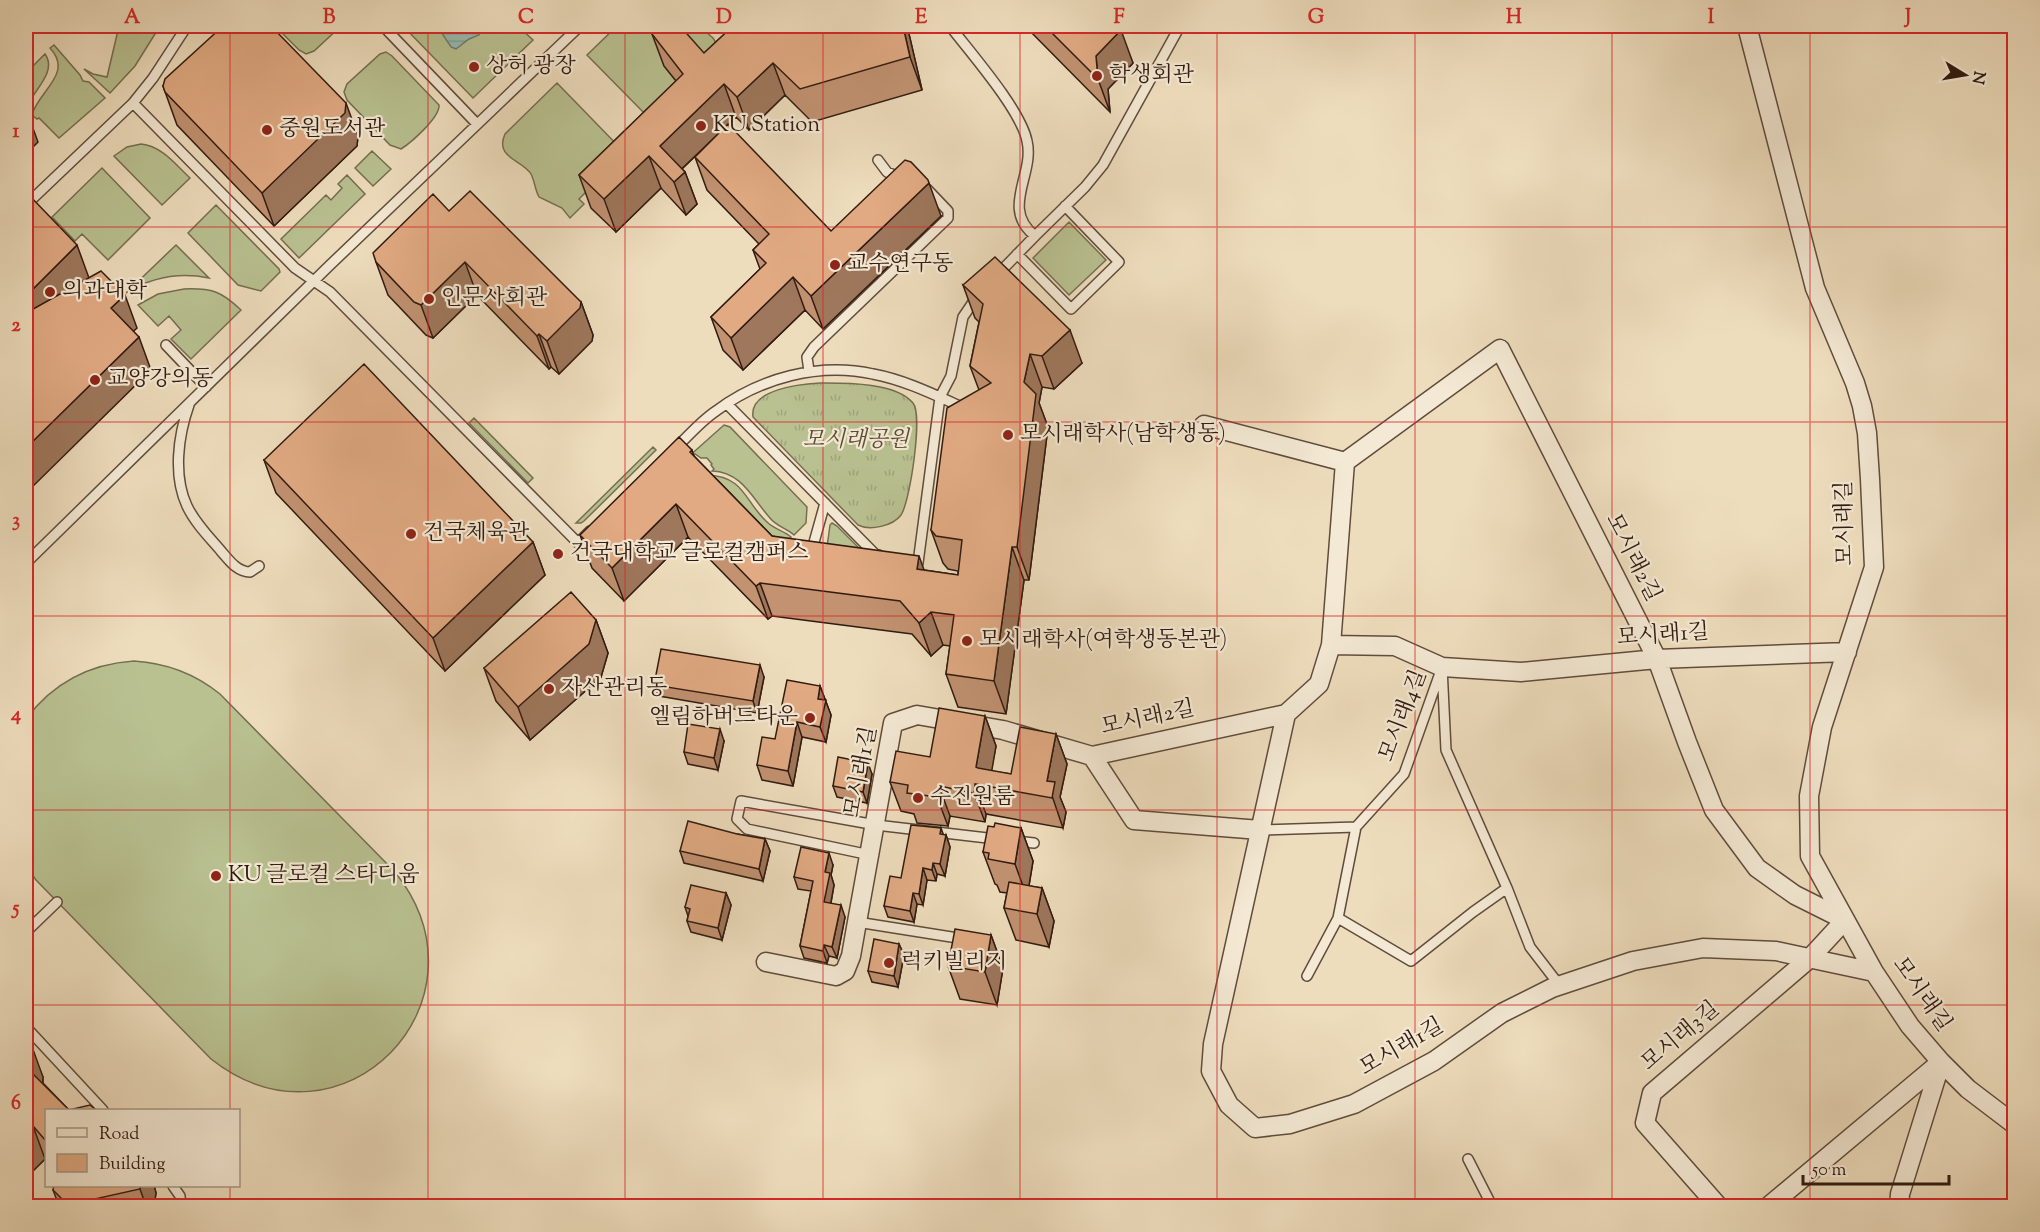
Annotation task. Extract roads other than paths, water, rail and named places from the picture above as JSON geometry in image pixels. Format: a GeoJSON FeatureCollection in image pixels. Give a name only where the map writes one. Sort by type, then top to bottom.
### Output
{"type":"FeatureCollection","features":[{"type":"Feature","properties":{"kind":"street","name":"모시래길"},"geometry":{"type":"LineString","coordinates":[[1747,26],[1815,288],[1855,383],[1867,433],[1874,567],[1822,727],[1809,796],[1810,856],[1874,972],[1910,1026],[1968,1089],[2014,1124]]}},
{"type":"Feature","properties":{"kind":"street","name":"모시래2길"},"geometry":{"type":"LineString","coordinates":[[1345,462],[1500,349],[1657,659],[1714,810],[1757,868],[1795,895],[1845,920]]}},
{"type":"Feature","properties":{"kind":"street"},"geometry":{"type":"LineString","coordinates":[[1204,425],[1345,462],[1331,645],[1319,684],[1286,714]]}},
{"type":"Feature","properties":{"kind":"street","name":"모시래1길"},"geometry":{"type":"LineString","coordinates":[[1331,645],[1395,646],[1442,668],[1521,672],[1657,659],[1847,652]]}},
{"type":"Feature","properties":{"kind":"street","name":"모시래1길"},"geometry":{"type":"LineString","coordinates":[[1286,714],[1213,1044],[1211,1071],[1229,1105],[1255,1128],[1290,1124],[1354,1104],[1434,1061],[1502,1013],[1560,986],[1633,961],[1703,948],[1776,951],[1874,972]]}},
{"type":"Feature","properties":{"kind":"street","name":"모시래2길"},"geometry":{"type":"LineString","coordinates":[[1092,756],[1286,714]]}},
{"type":"Feature","properties":{"kind":"street","name":"모시래1길"},"geometry":{"type":"LineString","coordinates":[[766,962],[836,976],[845,971],[851,956],[893,723],[918,715],[1003,730],[1092,756]]}},
{"type":"Feature","properties":{"kind":"street"},"geometry":{"type":"LineString","coordinates":[[1092,756],[1134,820],[1260,830]]}},
{"type":"Feature","properties":{"kind":"street","name":"모시래3길"},"geometry":{"type":"LineString","coordinates":[[1718,1206],[1645,1123],[1652,1093],[1810,958],[1845,920]]}},
{"type":"Feature","properties":{"kind":"street","name":"모시래길"},"geometry":{"type":"LineString","coordinates":[[1899,1206],[1900,1194],[1941,1062]]}},
{"type":"Feature","properties":{"kind":"street"},"geometry":{"type":"LineString","coordinates":[[1769,1206],[1941,1062]]}},
{"type":"Feature","properties":{"kind":"lane"},"geometry":{"type":"LineString","coordinates":[[26,205],[133,103],[153,78],[187,26]]}},
{"type":"Feature","properties":{"kind":"lane"},"geometry":{"type":"LineString","coordinates":[[383,26],[477,124]]}},
{"type":"Feature","properties":{"kind":"lane"},"geometry":{"type":"LineString","coordinates":[[26,562],[580,26]]}},
{"type":"Feature","properties":{"kind":"lane"},"geometry":{"type":"LineString","coordinates":[[950,26],[1006,101],[1025,133],[1028,157],[1019,198],[1019,216],[1024,227],[1035,236]]}},
{"type":"Feature","properties":{"kind":"lane"},"geometry":{"type":"LineString","coordinates":[[907,561],[918,563],[940,398],[951,376],[966,311],[1017,254],[1094,177],[1112,151],[1180,26]]}},
{"type":"Feature","properties":{"kind":"lane"},"geometry":{"type":"LineString","coordinates":[[133,103],[295,268],[330,292],[578,543],[595,526]]}},
{"type":"Feature","properties":{"kind":"lane"},"geometry":{"type":"LineString","coordinates":[[809,371],[807,357],[814,347],[948,218],[948,211],[926,188],[887,172],[878,159]]}},
{"type":"Feature","properties":{"kind":"lane"},"geometry":{"type":"LineString","coordinates":[[1017,254],[1071,309],[1119,262],[1065,206]]}},
{"type":"Feature","properties":{"kind":"lane"},"geometry":{"type":"LineString","coordinates":[[166,345],[207,387]]}},
{"type":"Feature","properties":{"kind":"lane"},"geometry":{"type":"LineString","coordinates":[[664,460],[707,418],[727,404],[774,381],[809,371],[830,370],[875,374],[971,410]]}},
{"type":"Feature","properties":{"kind":"lane"},"geometry":{"type":"LineString","coordinates":[[190,403],[180,444],[179,467],[182,489],[188,507],[205,532],[238,568],[250,572],[259,566]]}},
{"type":"Feature","properties":{"kind":"lane"},"geometry":{"type":"LineString","coordinates":[[727,404],[825,503],[871,556],[886,556]]}},
{"type":"Feature","properties":{"kind":"lane"},"geometry":{"type":"LineString","coordinates":[[816,563],[809,561],[825,503]]}},
{"type":"Feature","properties":{"kind":"lane","name":"모시래4길"},"geometry":{"type":"LineString","coordinates":[[1356,827],[1404,774],[1442,668]]}},
{"type":"Feature","properties":{"kind":"lane","name":"모시래4길"},"geometry":{"type":"LineString","coordinates":[[1442,668],[1446,750],[1507,888],[1530,947],[1560,986]]}},
{"type":"Feature","properties":{"kind":"lane"},"geometry":{"type":"LineString","coordinates":[[870,855],[747,829],[737,819],[741,801],[876,825],[1034,843]]}},
{"type":"Feature","properties":{"kind":"lane"},"geometry":{"type":"LineString","coordinates":[[1260,830],[1356,827],[1338,918],[1307,976]]}},
{"type":"Feature","properties":{"kind":"lane"},"geometry":{"type":"LineString","coordinates":[[1338,918],[1411,961],[1507,888]]}},
{"type":"Feature","properties":{"kind":"lane"},"geometry":{"type":"LineString","coordinates":[[26,932],[57,902]]}},
{"type":"Feature","properties":{"kind":"lane"},"geometry":{"type":"LineString","coordinates":[[857,922],[970,940]]}},
{"type":"Feature","properties":{"kind":"lane"},"geometry":{"type":"LineString","coordinates":[[26,1027],[102,1109]]}},
{"type":"Feature","properties":{"kind":"lane"},"geometry":{"type":"LineString","coordinates":[[1468,1159],[1492,1206]]}},
{"type":"Feature","properties":{"kind":"lane"},"geometry":{"type":"LineString","coordinates":[[174,1187],[180,1196],[181,1206]]}},
{"type":"Feature","properties":{"kind":"water"},"geometry":{"type":"Polygon","coordinates":[[[437,26],[481,26],[482,29],[479,35],[456,49],[451,47],[437,26]]]}},
{"type":"Feature","properties":{"kind":"place","name":"상허 광장"},"geometry":{"type":"Point","coordinates":[474,67]}},
{"type":"Feature","properties":{"kind":"place","name":"학생회관"},"geometry":{"type":"Point","coordinates":[1097,76]}},
{"type":"Feature","properties":{"kind":"place","name":"KU Station"},"geometry":{"type":"Point","coordinates":[701,126]}},
{"type":"Feature","properties":{"kind":"place","name":"중원도서관"},"geometry":{"type":"Point","coordinates":[267,130]}},
{"type":"Feature","properties":{"kind":"place","name":"교수연구동"},"geometry":{"type":"Point","coordinates":[835,265]}},
{"type":"Feature","properties":{"kind":"place","name":"의과대학"},"geometry":{"type":"Point","coordinates":[50,292]}},
{"type":"Feature","properties":{"kind":"place","name":"인문사회관"},"geometry":{"type":"Point","coordinates":[429,299]}},
{"type":"Feature","properties":{"kind":"place","name":"교양강의동"},"geometry":{"type":"Point","coordinates":[95,380]}},
{"type":"Feature","properties":{"kind":"place","name":"모시래학사(남학생동)"},"geometry":{"type":"Point","coordinates":[1008,435]}},
{"type":"Feature","properties":{"kind":"place","name":"건국체육관"},"geometry":{"type":"Point","coordinates":[411,534]}},
{"type":"Feature","properties":{"kind":"place","name":"건국대학교 글로컬캠퍼스"},"geometry":{"type":"Point","coordinates":[558,554]}},
{"type":"Feature","properties":{"kind":"place","name":"모시래학사(여학생동본관)"},"geometry":{"type":"Point","coordinates":[967,641]}},
{"type":"Feature","properties":{"kind":"place","name":"자산관리동"},"geometry":{"type":"Point","coordinates":[549,689]}},
{"type":"Feature","properties":{"kind":"place","name":"엘림하버드타운"},"geometry":{"type":"Point","coordinates":[810,718]}},
{"type":"Feature","properties":{"kind":"place","name":"수진원룸"},"geometry":{"type":"Point","coordinates":[918,798]}},
{"type":"Feature","properties":{"kind":"place","name":"KU 글로컬 스타디움"},"geometry":{"type":"Point","coordinates":[216,876]}},
{"type":"Feature","properties":{"kind":"place","name":"럭키빌리지"},"geometry":{"type":"Point","coordinates":[889,963]}},
{"type":"Feature","properties":{"kind":"park label","name":"모시래공원"},"geometry":{"type":"Point","coordinates":[856,441]}}]}
